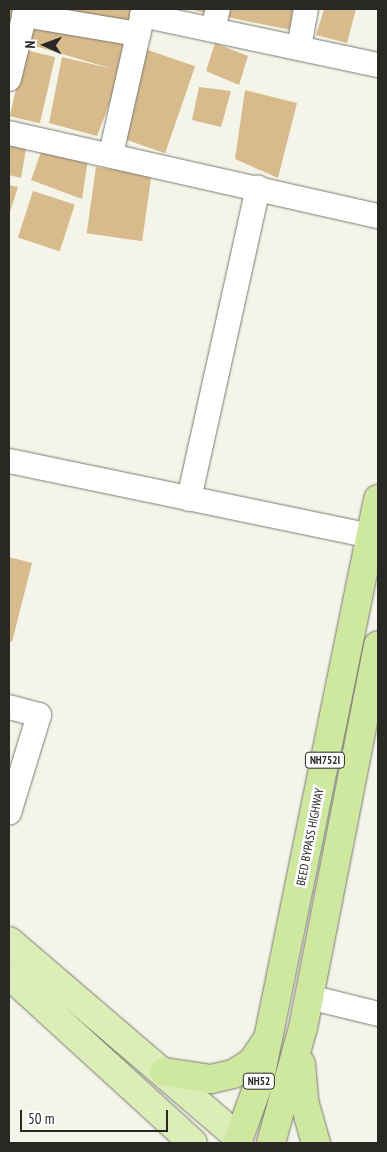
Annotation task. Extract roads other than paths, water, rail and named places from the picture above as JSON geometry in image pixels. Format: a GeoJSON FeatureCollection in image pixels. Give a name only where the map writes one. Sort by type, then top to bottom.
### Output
{"type":"FeatureCollection","features":[{"type":"Feature","properties":{"kind":"highway","name":"BEED BYPASS HIGHWAY"},"geometry":{"type":"LineString","coordinates":[[241,1142],[259,1084],[378,499]]}},
{"type":"Feature","properties":{"kind":"highway","name":"NH752I"},"geometry":{"type":"LineString","coordinates":[[271,1143],[303,1028],[378,645]]}},
{"type":"Feature","properties":{"kind":"highway","name":"NH752I"},"geometry":{"type":"LineString","coordinates":[[164,1072],[211,1079],[233,1074],[252,1062],[266,1044],[272,1021]]}},
{"type":"Feature","properties":{"kind":"highway"},"geometry":{"type":"LineString","coordinates":[[303,1028],[300,1064],[304,1101],[316,1143]]}},
{"type":"Feature","properties":{"kind":"main road"},"geometry":{"type":"LineString","coordinates":[[9,941],[164,1072],[241,1142]]}},
{"type":"Feature","properties":{"kind":"main road"},"geometry":{"type":"LineString","coordinates":[[9,975],[190,1142]]}},
{"type":"Feature","properties":{"kind":"street"},"geometry":{"type":"LineString","coordinates":[[299,48],[306,9]]}},
{"type":"Feature","properties":{"kind":"street"},"geometry":{"type":"LineString","coordinates":[[10,68],[25,12],[142,19],[215,19],[299,48],[378,65]]}},
{"type":"Feature","properties":{"kind":"street"},"geometry":{"type":"LineString","coordinates":[[111,154],[142,19]]}},
{"type":"Feature","properties":{"kind":"street"},"geometry":{"type":"LineString","coordinates":[[9,133],[111,154],[378,216]]}},
{"type":"Feature","properties":{"kind":"street"},"geometry":{"type":"LineString","coordinates":[[189,499],[258,188]]}},
{"type":"Feature","properties":{"kind":"street"},"geometry":{"type":"LineString","coordinates":[[9,461],[371,536]]}},
{"type":"Feature","properties":{"kind":"street"},"geometry":{"type":"LineString","coordinates":[[9,707],[39,715],[9,813]]}},
{"type":"Feature","properties":{"kind":"street"},"geometry":{"type":"LineString","coordinates":[[309,997],[378,1014]]}},
{"type":"Feature","properties":{"kind":"street"},"geometry":{"type":"LineString","coordinates":[[190,1142],[205,1110]]}}]}
